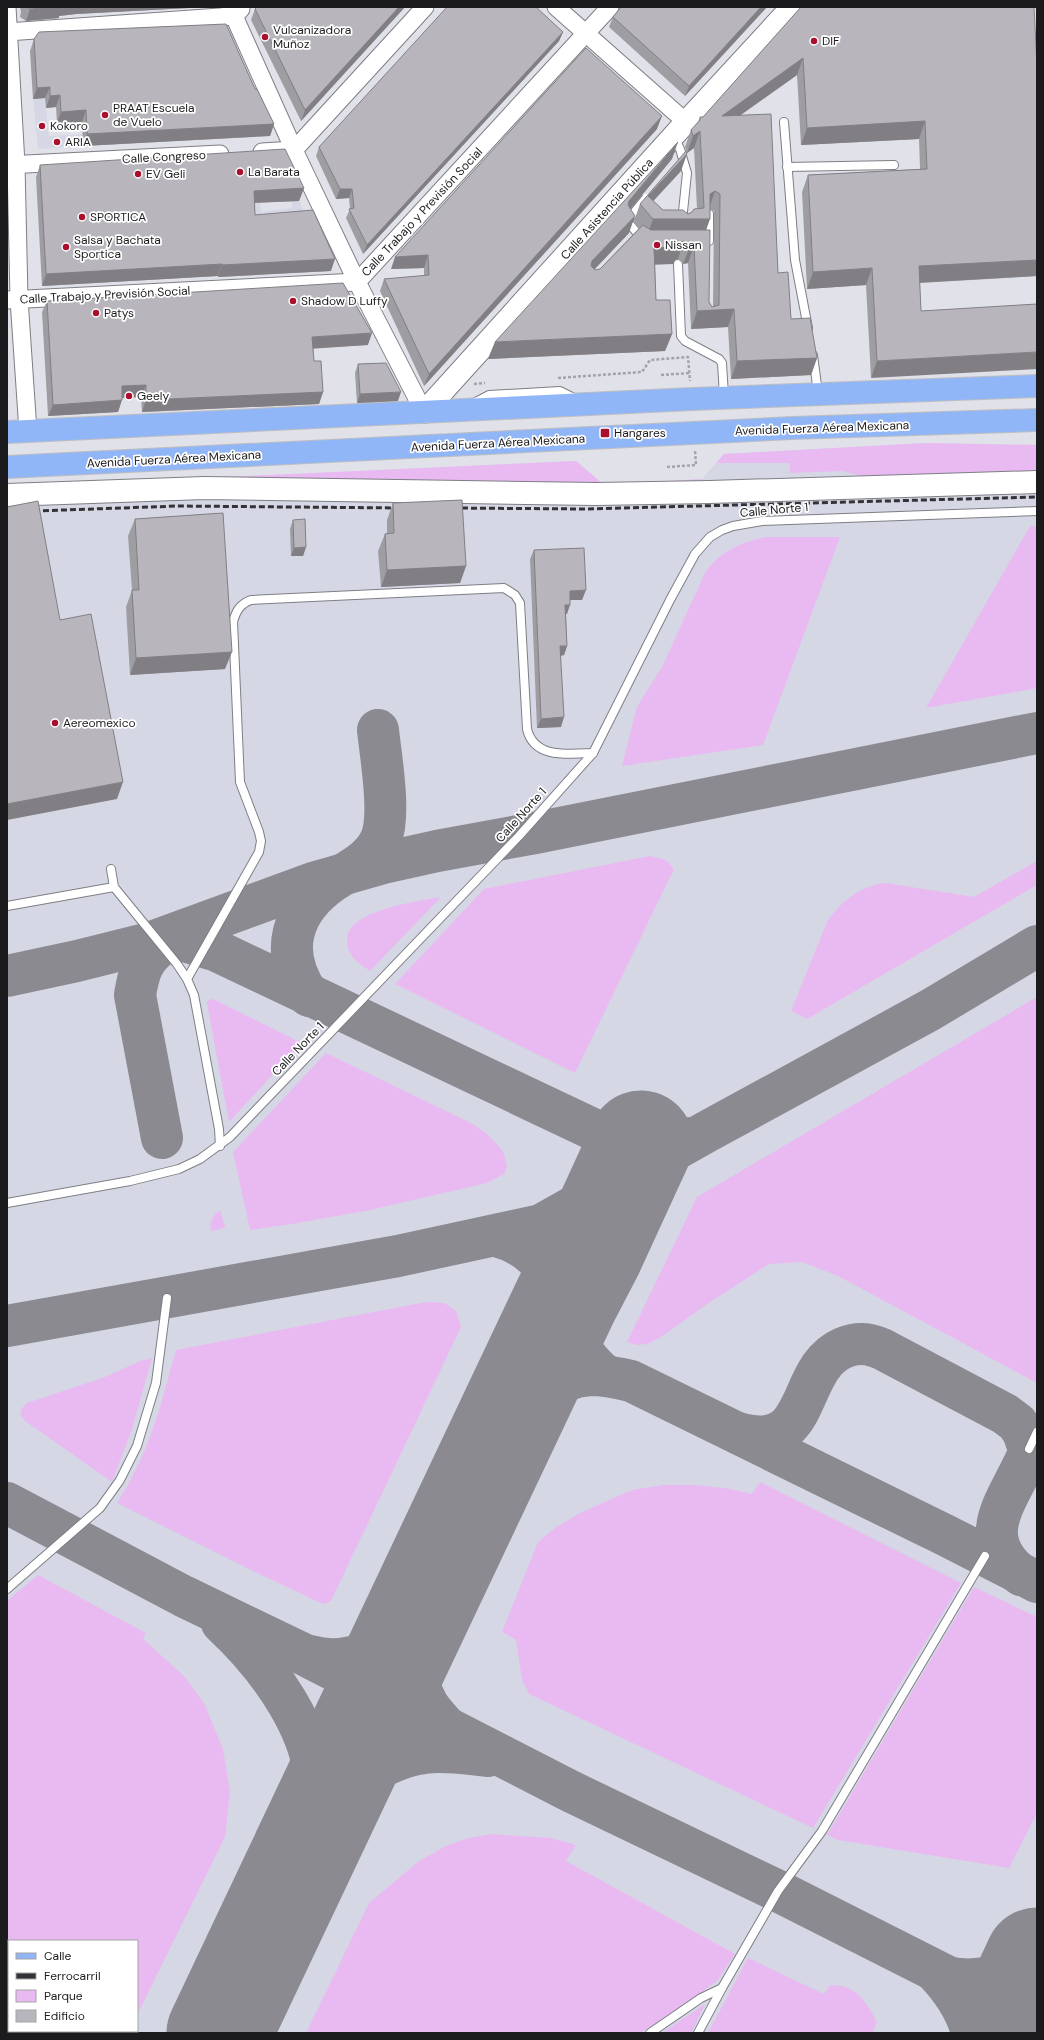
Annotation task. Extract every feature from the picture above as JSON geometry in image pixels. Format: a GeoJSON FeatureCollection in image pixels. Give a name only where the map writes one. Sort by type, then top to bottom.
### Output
{"type":"FeatureCollection","features":[{"type":"Feature","properties":{"kind":"main road"},"geometry":{"type":"LineString","coordinates":[[17,432],[586,404],[734,402],[818,394],[1037,386]]}},
{"type":"Feature","properties":{"kind":"main road","name":"Avenida Fuerza Aérea Mexicana"},"geometry":{"type":"LineString","coordinates":[[7,467],[694,433],[1037,420]]}},
{"type":"Feature","properties":{"kind":"street"},"geometry":{"type":"LineString","coordinates":[[7,7],[12,165],[13,300],[17,432]]}},
{"type":"Feature","properties":{"kind":"street"},"geometry":{"type":"LineString","coordinates":[[294,150],[425,7]]}},
{"type":"Feature","properties":{"kind":"street"},"geometry":{"type":"LineString","coordinates":[[556,7],[586,34],[680,129]]}},
{"type":"Feature","properties":{"kind":"street","name":"Calle Trabajo y Previsión Social"},"geometry":{"type":"LineString","coordinates":[[13,300],[357,282],[610,7]]}},
{"type":"Feature","properties":{"kind":"street","name":"Calle Asistencia Pública"},"geometry":{"type":"LineString","coordinates":[[424,412],[792,7]]}},
{"type":"Feature","properties":{"kind":"street"},"geometry":{"type":"LineString","coordinates":[[8,32],[235,10],[294,150],[357,282],[424,412]]}},
{"type":"Feature","properties":{"kind":"street","name":"Calle Congreso"},"geometry":{"type":"LineString","coordinates":[[12,165],[294,150]]}},
{"type":"Feature","properties":{"kind":"street"},"geometry":{"type":"LineString","coordinates":[[7,495],[204,488],[596,494],[1037,482]]}},
{"type":"Feature","properties":{"kind":"lane"},"geometry":{"type":"LineString","coordinates":[[784,122],[795,260],[809,334]]}},
{"type":"Feature","properties":{"kind":"lane"},"geometry":{"type":"LineString","coordinates":[[680,129],[679,159],[687,173],[682,226]]}},
{"type":"Feature","properties":{"kind":"lane"},"geometry":{"type":"LineString","coordinates":[[787,167],[894,165]]}},
{"type":"Feature","properties":{"kind":"lane"},"geometry":{"type":"LineString","coordinates":[[652,192],[627,221],[633,236],[645,242],[653,242]]}},
{"type":"Feature","properties":{"kind":"lane"},"geometry":{"type":"LineString","coordinates":[[706,244],[709,214]]}},
{"type":"Feature","properties":{"kind":"lane"},"geometry":{"type":"LineString","coordinates":[[678,264],[681,336],[685,340],[719,359],[722,363],[734,402],[1037,395]]}},
{"type":"Feature","properties":{"kind":"lane"},"geometry":{"type":"LineString","coordinates":[[812,349],[818,394]]}},
{"type":"Feature","properties":{"kind":"lane"},"geometry":{"type":"LineString","coordinates":[[621,428],[842,418]]}},
{"type":"Feature","properties":{"kind":"lane"},"geometry":{"type":"LineString","coordinates":[[843,480],[878,487]]}},
{"type":"Feature","properties":{"kind":"lane"},"geometry":{"type":"LineString","coordinates":[[710,492],[743,482],[751,482]]}},
{"type":"Feature","properties":{"kind":"lane","name":"Calle Norte 1"},"geometry":{"type":"LineString","coordinates":[[7,1203],[130,1181],[179,1169],[220,1146],[230,1137],[513,842],[593,753],[670,600],[695,554],[710,537],[733,526],[762,521],[1037,511]]}},
{"type":"Feature","properties":{"kind":"lane"},"geometry":{"type":"LineString","coordinates":[[187,979],[259,852],[261,841],[240,782],[233,622],[236,612],[245,602],[267,599],[504,588],[515,595],[520,603],[527,729],[530,740],[538,748],[546,752],[560,754],[593,753]]}},
{"type":"Feature","properties":{"kind":"lane"},"geometry":{"type":"LineString","coordinates":[[111,869],[114,888],[187,979],[194,995],[219,1129],[220,1146]]}},
{"type":"Feature","properties":{"kind":"lane"},"geometry":{"type":"LineString","coordinates":[[7,906],[114,888]]}},
{"type":"Feature","properties":{"kind":"lane"},"geometry":{"type":"LineString","coordinates":[[7,1589],[100,1508],[120,1480],[137,1446],[156,1383],[167,1298]]}},
{"type":"Feature","properties":{"kind":"lane"},"geometry":{"type":"LineString","coordinates":[[1029,1450],[1037,1432]]}},
{"type":"Feature","properties":{"kind":"lane"},"geometry":{"type":"LineString","coordinates":[[698,2033],[778,1891],[822,1831],[985,1556]]}},
{"type":"Feature","properties":{"kind":"lane"},"geometry":{"type":"LineString","coordinates":[[650,2033],[701,1998],[722,1988]]}},
{"type":"Feature","properties":{"kind":"path"},"geometry":{"type":"LineString","coordinates":[[550,378],[642,372],[650,360],[688,357],[690,373],[661,375]]}},
{"type":"Feature","properties":{"kind":"path"},"geometry":{"type":"LineString","coordinates":[[473,384],[488,383]]}},
{"type":"Feature","properties":{"kind":"path"},"geometry":{"type":"LineString","coordinates":[[667,467],[696,465],[694,433]]}},
{"type":"Feature","properties":{"kind":"shaded area"},"geometry":{"type":"Polygon","coordinates":[[[45,98],[49,136],[82,134],[83,146],[38,149],[33,99],[45,98]]]}},
{"type":"Feature","properties":{"kind":"shaded area"},"geometry":{"type":"Polygon","coordinates":[[[299,200],[308,222],[251,227],[249,203],[260,202],[261,212],[292,208],[292,201],[299,200]]]}},
{"type":"Feature","properties":{"kind":"shaded area"},"geometry":{"type":"Polygon","coordinates":[[[926,443],[1037,445],[1037,2033],[7,2033],[7,487],[576,461],[604,485],[702,479],[724,454],[926,443]]]}},
{"type":"Feature","properties":{"kind":"green space"},"geometry":{"type":"Polygon","coordinates":[[[926,443],[1037,445],[1037,473],[892,484],[842,471],[790,473],[790,463],[716,463],[724,454],[926,443]]]}},
{"type":"Feature","properties":{"kind":"green space"},"geometry":{"type":"Polygon","coordinates":[[[576,461],[604,485],[702,479],[700,490],[161,480],[576,461]]]}},
{"type":"Feature","properties":{"kind":"green space"},"geometry":{"type":"Polygon","coordinates":[[[1030,526],[1037,526],[1037,688],[926,708],[1030,526]]]}},
{"type":"Feature","properties":{"kind":"green space"},"geometry":{"type":"Polygon","coordinates":[[[765,537],[840,537],[763,745],[622,766],[637,707],[663,665],[705,573],[717,559],[731,549],[747,542],[765,537]]]}},
{"type":"Feature","properties":{"kind":"green space"},"geometry":{"type":"Polygon","coordinates":[[[650,856],[666,860],[674,869],[575,1073],[395,984],[484,889],[650,856]]]}},
{"type":"Feature","properties":{"kind":"green space"},"geometry":{"type":"Polygon","coordinates":[[[1037,861],[1037,885],[807,1019],[791,1011],[827,922],[845,901],[860,891],[877,884],[886,883],[974,897],[1037,861]]]}},
{"type":"Feature","properties":{"kind":"green space"},"geometry":{"type":"Polygon","coordinates":[[[441,897],[370,971],[357,961],[351,954],[347,945],[347,939],[350,929],[359,921],[371,914],[402,904],[441,897]]]}},
{"type":"Feature","properties":{"kind":"green space"},"geometry":{"type":"Polygon","coordinates":[[[1037,997],[1037,1383],[838,1276],[802,1262],[769,1264],[707,1304],[661,1337],[647,1344],[637,1345],[627,1342],[697,1197],[1037,997]]]}},
{"type":"Feature","properties":{"kind":"green space"},"geometry":{"type":"Polygon","coordinates":[[[213,999],[302,1043],[229,1122],[207,1003],[208,1000],[213,999]]]}},
{"type":"Feature","properties":{"kind":"green space"},"geometry":{"type":"Polygon","coordinates":[[[326,1053],[473,1124],[487,1134],[503,1151],[507,1166],[504,1174],[487,1183],[370,1210],[250,1230],[233,1152],[326,1053]]]}},
{"type":"Feature","properties":{"kind":"green space"},"geometry":{"type":"Polygon","coordinates":[[[220,1210],[225,1226],[224,1228],[212,1231],[210,1225],[211,1222],[220,1210]]]}},
{"type":"Feature","properties":{"kind":"green space"},"geometry":{"type":"Polygon","coordinates":[[[426,1302],[444,1303],[456,1311],[461,1327],[331,1601],[323,1604],[117,1503],[138,1466],[153,1429],[176,1350],[426,1302]]]}},
{"type":"Feature","properties":{"kind":"green space"},"geometry":{"type":"Polygon","coordinates":[[[152,1358],[132,1429],[112,1482],[25,1421],[20,1414],[22,1408],[27,1403],[105,1377],[140,1361],[152,1358]]]}},
{"type":"Feature","properties":{"kind":"green space"},"geometry":{"type":"Polygon","coordinates":[[[760,1482],[961,1583],[813,1828],[529,1694],[522,1680],[516,1640],[502,1632],[538,1542],[555,1528],[578,1514],[632,1490],[664,1485],[694,1485],[726,1488],[752,1494],[760,1482]]]}},
{"type":"Feature","properties":{"kind":"green space"},"geometry":{"type":"Polygon","coordinates":[[[38,1575],[146,1633],[143,1639],[184,1676],[204,1703],[223,1749],[230,1792],[225,1837],[138,2013],[138,1940],[8,1940],[8,2032],[128,2033],[7,2033],[7,1601],[38,1575]]]}},
{"type":"Feature","properties":{"kind":"green space"},"geometry":{"type":"Polygon","coordinates":[[[974,1587],[1037,1617],[1037,1813],[1009,1868],[838,1840],[827,1835],[974,1587]]]}},
{"type":"Feature","properties":{"kind":"green space"},"geometry":{"type":"Polygon","coordinates":[[[491,1834],[551,1838],[576,1845],[566,1861],[735,1954],[717,1981],[664,2019],[639,2033],[306,2033],[369,1903],[419,1861],[444,1847],[465,1839],[491,1834]]]}},
{"type":"Feature","properties":{"kind":"green space"},"geometry":{"type":"Polygon","coordinates":[[[748,1958],[824,1994],[830,1985],[847,1988],[854,1991],[864,2001],[877,2022],[872,2033],[708,2033],[748,1958]]]}},
{"type":"Feature","properties":{"kind":"green space"},"geometry":{"type":"Polygon","coordinates":[[[705,2004],[691,2033],[662,2033],[705,2004]]]}},
{"type":"Feature","properties":{"kind":"building"},"geometry":{"type":"Polygon","coordinates":[[[27,7],[56,7],[30,9],[27,7]]]}},
{"type":"Feature","properties":{"kind":"building"},"geometry":{"type":"Polygon","coordinates":[[[257,7],[399,7],[305,110],[255,9],[257,7]]]}},
{"type":"Feature","properties":{"kind":"building"},"geometry":{"type":"Polygon","coordinates":[[[447,7],[536,7],[563,32],[367,245],[349,209],[354,208],[352,189],[340,189],[319,147],[447,7]]]}},
{"type":"Feature","properties":{"kind":"building"},"geometry":{"type":"Polygon","coordinates":[[[621,7],[761,7],[689,86],[613,17],[621,7]]]}},
{"type":"Feature","properties":{"kind":"building"},"geometry":{"type":"Polygon","coordinates":[[[801,7],[1034,7],[1037,66],[1037,260],[919,266],[921,311],[1037,304],[1037,352],[877,361],[872,268],[813,272],[808,175],[927,169],[925,121],[807,128],[803,58],[722,116],[771,114],[778,273],[788,272],[791,319],[810,318],[817,358],[737,361],[734,309],[697,311],[694,246],[690,246],[684,241],[681,242],[679,247],[654,248],[656,300],[670,300],[672,334],[495,342],[678,142],[629,201],[628,205],[635,216],[592,261],[591,266],[595,270],[600,269],[643,225],[651,230],[710,230],[709,302],[712,307],[719,305],[720,194],[715,191],[710,194],[710,219],[653,219],[640,204],[686,151],[687,154],[648,196],[663,210],[683,210],[688,214],[694,209],[704,208],[700,131],[693,136],[691,130],[700,120],[700,117],[703,117],[801,7]]]}},
{"type":"Feature","properties":{"kind":"building"},"geometry":{"type":"Polygon","coordinates":[[[226,24],[255,89],[257,89],[274,124],[87,134],[86,110],[61,112],[60,95],[50,96],[50,87],[37,88],[34,39],[39,32],[226,24]]]}},
{"type":"Feature","properties":{"kind":"building"},"geometry":{"type":"Polygon","coordinates":[[[586,48],[662,116],[429,374],[384,279],[429,275],[428,255],[395,257],[586,48]]]}},
{"type":"Feature","properties":{"kind":"building"},"geometry":{"type":"Polygon","coordinates":[[[285,149],[304,188],[254,191],[255,215],[313,210],[335,259],[46,274],[40,165],[285,149]]]}},
{"type":"Feature","properties":{"kind":"building"},"geometry":{"type":"Polygon","coordinates":[[[343,283],[372,333],[312,337],[314,361],[321,361],[323,392],[146,400],[146,385],[122,386],[122,400],[53,405],[47,301],[343,283]]]}},
{"type":"Feature","properties":{"kind":"building"},"geometry":{"type":"Polygon","coordinates":[[[386,363],[401,392],[360,394],[358,364],[386,363]]]}},
{"type":"Feature","properties":{"kind":"building"},"geometry":{"type":"Polygon","coordinates":[[[462,500],[466,566],[387,570],[385,534],[394,533],[393,503],[462,500]]]}},
{"type":"Feature","properties":{"kind":"building","name":"Aereomexico"},"geometry":{"type":"Polygon","coordinates":[[[38,501],[60,620],[91,614],[123,782],[7,804],[7,507],[38,501]]]}},
{"type":"Feature","properties":{"kind":"building"},"geometry":{"type":"Polygon","coordinates":[[[223,513],[232,652],[136,658],[132,590],[139,590],[135,519],[223,513]]]}},
{"type":"Feature","properties":{"kind":"building"},"geometry":{"type":"Polygon","coordinates":[[[305,519],[306,547],[294,548],[293,520],[305,519]]]}},
{"type":"Feature","properties":{"kind":"building"},"geometry":{"type":"Polygon","coordinates":[[[584,548],[586,590],[570,591],[570,605],[565,605],[567,646],[560,646],[564,717],[541,719],[534,550],[584,548]]]}},
{"type":"Feature","properties":{"kind":"taxiway"},"geometry":{"type":"LineString","coordinates":[[309,996],[299,980],[294,964],[292,948],[294,933],[299,919],[307,905],[319,892],[354,868],[372,853],[381,839],[384,829],[385,801],[378,730]]}},
{"type":"Feature","properties":{"kind":"taxiway"},"geometry":{"type":"LineString","coordinates":[[7,976],[77,961],[149,943],[313,883],[383,863],[437,851],[535,833],[1037,733]]}},
{"type":"Feature","properties":{"kind":"taxiway"},"geometry":{"type":"LineString","coordinates":[[159,942],[184,941],[217,951],[601,1133],[622,1139],[654,1143],[686,1138]]}},
{"type":"Feature","properties":{"kind":"taxiway"},"geometry":{"type":"LineString","coordinates":[[161,945],[145,961],[138,979],[135,995],[162,1138]]}},
{"type":"Feature","properties":{"kind":"taxiway"},"geometry":{"type":"LineString","coordinates":[[7,1326],[398,1256],[541,1225],[708,1131],[930,1010],[1037,946]]}},
{"type":"Feature","properties":{"kind":"taxiway"},"geometry":{"type":"LineString","coordinates":[[604,1375],[585,1355],[576,1340],[570,1322],[569,1304],[585,1264],[606,1224],[624,1199],[645,1176]]}},
{"type":"Feature","properties":{"kind":"taxiway"},"geometry":{"type":"LineString","coordinates":[[496,1236],[508,1240],[530,1253],[546,1271],[551,1282],[553,1308],[545,1345]]}},
{"type":"Feature","properties":{"kind":"taxiway"},"geometry":{"type":"LineString","coordinates":[[738,1433],[763,1437],[780,1432],[792,1421],[801,1407],[817,1373],[828,1359],[843,1348],[862,1344],[872,1345],[882,1349],[1005,1414],[1017,1423],[1023,1432],[1029,1449],[1027,1457],[1004,1503],[999,1518],[997,1532],[999,1546],[1007,1561],[1021,1575]]}},
{"type":"Feature","properties":{"kind":"taxiway"},"geometry":{"type":"LineString","coordinates":[[498,1443],[506,1431],[526,1408],[549,1389],[562,1382],[576,1377],[591,1375],[606,1376],[631,1381],[945,1535],[1037,1582]]}},
{"type":"Feature","properties":{"kind":"taxiway"},"geometry":{"type":"LineString","coordinates":[[7,1503],[183,1596],[301,1653],[570,1791],[778,1891],[1037,2022]]}},
{"type":"Feature","properties":{"kind":"taxiway"},"geometry":{"type":"LineString","coordinates":[[310,1656],[323,1659],[350,1657],[376,1649],[387,1642],[398,1634],[412,1619],[436,1575]]}},
{"type":"Feature","properties":{"kind":"taxiway"},"geometry":{"type":"LineString","coordinates":[[428,1600],[417,1640],[416,1666],[418,1679],[428,1705],[446,1727]]}},
{"type":"Feature","properties":{"kind":"taxiway"},"geometry":{"type":"LineString","coordinates":[[222,1623],[239,1640],[273,1680],[300,1726],[309,1750],[314,1774],[314,1809],[309,1831],[290,1883]]}},
{"type":"Feature","properties":{"kind":"taxiway"},"geometry":{"type":"LineString","coordinates":[[313,1839],[334,1802],[352,1785],[375,1770],[413,1755],[432,1752],[488,1756]]}},
{"type":"Feature","properties":{"kind":"taxiway"},"geometry":{"type":"LineString","coordinates":[[950,1978],[975,1979],[997,1975],[1018,1965],[1037,1948]]}},
{"type":"Feature","properties":{"kind":"taxiway"},"geometry":{"type":"LineString","coordinates":[[935,1971],[958,2000],[972,2033]]}},
{"type":"Feature","properties":{"kind":"runway"},"geometry":{"type":"LineString","coordinates":[[219,2033],[566,1300],[591,1252],[641,1143]]}},
{"type":"Feature","properties":{"kind":"runway"},"geometry":{"type":"LineString","coordinates":[[1003,2033],[1037,1960]]}},
{"type":"Feature","properties":{"kind":"railway"},"geometry":{"type":"LineString","coordinates":[[453,508],[585,509],[1037,497]]}},
{"type":"Feature","properties":{"kind":"railway"},"geometry":{"type":"LineString","coordinates":[[7,512],[178,506],[403,508]]}},
{"type":"Feature","properties":{"kind":"place","name":"Vulcanizadora Muñoz"},"geometry":{"type":"Point","coordinates":[265,37]}},
{"type":"Feature","properties":{"kind":"place","name":"DIF"},"geometry":{"type":"Point","coordinates":[814,41]}},
{"type":"Feature","properties":{"kind":"place","name":"PRAAT Escuela de Vuelo"},"geometry":{"type":"Point","coordinates":[105,115]}},
{"type":"Feature","properties":{"kind":"place","name":"Kokoro"},"geometry":{"type":"Point","coordinates":[42,126]}},
{"type":"Feature","properties":{"kind":"place","name":"ARIA"},"geometry":{"type":"Point","coordinates":[57,142]}},
{"type":"Feature","properties":{"kind":"place","name":"La Barata"},"geometry":{"type":"Point","coordinates":[240,172]}},
{"type":"Feature","properties":{"kind":"place","name":"EV Geli"},"geometry":{"type":"Point","coordinates":[138,174]}},
{"type":"Feature","properties":{"kind":"place","name":"SPORTICA"},"geometry":{"type":"Point","coordinates":[82,217]}},
{"type":"Feature","properties":{"kind":"place","name":"Nissan"},"geometry":{"type":"Point","coordinates":[657,245]}},
{"type":"Feature","properties":{"kind":"place","name":"Salsa y Bachata Sportica"},"geometry":{"type":"Point","coordinates":[66,247]}},
{"type":"Feature","properties":{"kind":"place","name":"Shadow D Luffy"},"geometry":{"type":"Point","coordinates":[293,301]}},
{"type":"Feature","properties":{"kind":"place","name":"Patys"},"geometry":{"type":"Point","coordinates":[96,313]}},
{"type":"Feature","properties":{"kind":"place","name":"Geely"},"geometry":{"type":"Point","coordinates":[129,396]}},
{"type":"Feature","properties":{"kind":"place","name":"Hangares"},"geometry":{"type":"Point","coordinates":[605,433]}},
{"type":"Feature","properties":{"kind":"place","name":"Aereomexico"},"geometry":{"type":"Point","coordinates":[55,723]}}]}
